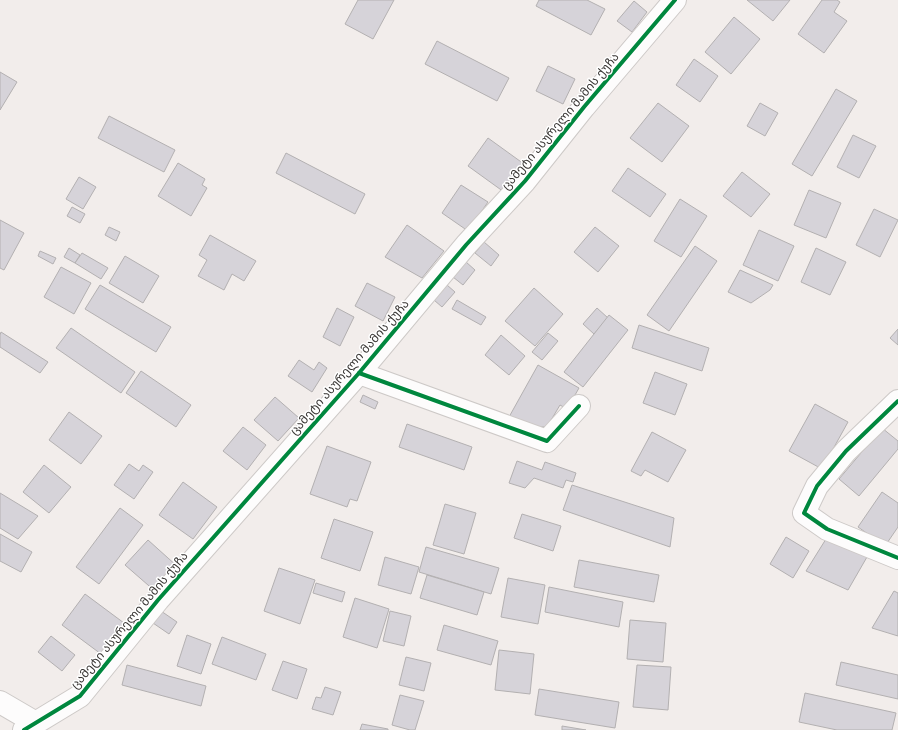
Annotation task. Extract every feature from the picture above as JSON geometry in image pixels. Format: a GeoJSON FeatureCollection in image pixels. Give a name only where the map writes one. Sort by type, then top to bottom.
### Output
{"type":"FeatureCollection","features":[{"type":"Feature","properties":{"kind":"street","name":"ცამეტი ასურელი მამის ქუჩა"},"geometry":{"type":"LineString","coordinates":[[33,728],[80,696],[158,600],[358,373],[466,245],[526,181],[584,107],[675,0]]}},
{"type":"Feature","properties":{"kind":"street"},"geometry":{"type":"LineString","coordinates":[[358,373],[547,441],[579,406]]}},
{"type":"Feature","properties":{"kind":"street"},"geometry":{"type":"LineString","coordinates":[[898,401],[846,451],[817,486],[804,513],[827,529],[898,558]]}},
{"type":"Feature","properties":{"kind":"street"},"geometry":{"type":"LineString","coordinates":[[0,702],[33,728]]}},
{"type":"Feature","properties":{"kind":"building"},"geometry":{"type":"Polygon","coordinates":[[[358,0],[394,0],[373,39],[345,24],[358,0]]]}},
{"type":"Feature","properties":{"kind":"building"},"geometry":{"type":"Polygon","coordinates":[[[539,0],[587,0],[605,9],[591,35],[536,6],[539,0]]]}},
{"type":"Feature","properties":{"kind":"building"},"geometry":{"type":"Polygon","coordinates":[[[747,0],[790,0],[773,21],[747,0]]]}},
{"type":"Feature","properties":{"kind":"building"},"geometry":{"type":"Polygon","coordinates":[[[822,0],[837,0],[840,2],[834,12],[847,21],[824,53],[798,34],[822,0]]]}},
{"type":"Feature","properties":{"kind":"building"},"geometry":{"type":"Polygon","coordinates":[[[634,1],[647,12],[632,32],[617,21],[634,1]]]}},
{"type":"Feature","properties":{"kind":"building"},"geometry":{"type":"Polygon","coordinates":[[[734,17],[760,39],[731,74],[705,52],[734,17]]]}},
{"type":"Feature","properties":{"kind":"building"},"geometry":{"type":"Polygon","coordinates":[[[437,41],[509,78],[497,101],[425,64],[437,41]]]}},
{"type":"Feature","properties":{"kind":"building"},"geometry":{"type":"Polygon","coordinates":[[[694,59],[718,76],[700,102],[676,85],[694,59]]]}},
{"type":"Feature","properties":{"kind":"building"},"geometry":{"type":"Polygon","coordinates":[[[548,66],[575,79],[563,104],[536,91],[548,66]]]}},
{"type":"Feature","properties":{"kind":"building"},"geometry":{"type":"Polygon","coordinates":[[[0,72],[17,82],[0,110],[0,72]]]}},
{"type":"Feature","properties":{"kind":"building"},"geometry":{"type":"Polygon","coordinates":[[[836,89],[857,101],[812,176],[792,164],[836,89]]]}},
{"type":"Feature","properties":{"kind":"building"},"geometry":{"type":"Polygon","coordinates":[[[658,103],[689,126],[662,162],[630,138],[658,103]]]}},
{"type":"Feature","properties":{"kind":"building"},"geometry":{"type":"Polygon","coordinates":[[[760,103],[778,113],[765,136],[747,126],[760,103]]]}},
{"type":"Feature","properties":{"kind":"building"},"geometry":{"type":"Polygon","coordinates":[[[109,116],[175,150],[164,172],[98,138],[109,116]]]}},
{"type":"Feature","properties":{"kind":"building"},"geometry":{"type":"Polygon","coordinates":[[[853,135],[876,146],[859,178],[837,167],[853,135]]]}},
{"type":"Feature","properties":{"kind":"building"},"geometry":{"type":"Polygon","coordinates":[[[488,138],[524,164],[504,192],[468,166],[488,138]]]}},
{"type":"Feature","properties":{"kind":"building"},"geometry":{"type":"Polygon","coordinates":[[[286,153],[365,194],[355,214],[276,173],[286,153]]]}},
{"type":"Feature","properties":{"kind":"building"},"geometry":{"type":"Polygon","coordinates":[[[178,163],[205,179],[202,185],[207,188],[191,216],[158,196],[178,163]]]}},
{"type":"Feature","properties":{"kind":"building"},"geometry":{"type":"Polygon","coordinates":[[[628,168],[666,194],[650,217],[612,191],[628,168]]]}},
{"type":"Feature","properties":{"kind":"building"},"geometry":{"type":"Polygon","coordinates":[[[742,172],[770,194],[751,217],[723,196],[742,172]]]}},
{"type":"Feature","properties":{"kind":"building"},"geometry":{"type":"Polygon","coordinates":[[[79,177],[96,187],[83,209],[66,199],[79,177]]]}},
{"type":"Feature","properties":{"kind":"building"},"geometry":{"type":"Polygon","coordinates":[[[461,185],[488,202],[468,231],[442,213],[461,185]]]}},
{"type":"Feature","properties":{"kind":"building"},"geometry":{"type":"Polygon","coordinates":[[[809,190],[841,203],[826,238],[794,225],[809,190]]]}},
{"type":"Feature","properties":{"kind":"building"},"geometry":{"type":"Polygon","coordinates":[[[680,199],[707,216],[681,257],[654,241],[680,199]]]}},
{"type":"Feature","properties":{"kind":"building"},"geometry":{"type":"Polygon","coordinates":[[[72,207],[85,214],[80,223],[67,216],[72,207]]]}},
{"type":"Feature","properties":{"kind":"building"},"geometry":{"type":"Polygon","coordinates":[[[874,209],[898,220],[880,257],[856,245],[874,209]]]}},
{"type":"Feature","properties":{"kind":"building"},"geometry":{"type":"Polygon","coordinates":[[[0,220],[24,233],[4,270],[0,268],[0,220]]]}},
{"type":"Feature","properties":{"kind":"building"},"geometry":{"type":"Polygon","coordinates":[[[407,225],[444,251],[422,278],[385,257],[407,225]]]}},
{"type":"Feature","properties":{"kind":"building"},"geometry":{"type":"Polygon","coordinates":[[[109,227],[120,232],[116,241],[105,235],[109,227]]]}},
{"type":"Feature","properties":{"kind":"building"},"geometry":{"type":"Polygon","coordinates":[[[595,227],[619,246],[598,272],[574,252],[595,227]]]}},
{"type":"Feature","properties":{"kind":"building"},"geometry":{"type":"Polygon","coordinates":[[[759,230],[794,246],[778,281],[743,265],[759,230]]]}},
{"type":"Feature","properties":{"kind":"building"},"geometry":{"type":"Polygon","coordinates":[[[210,235],[256,261],[244,281],[232,274],[224,290],[198,276],[207,260],[199,255],[210,235]]]}},
{"type":"Feature","properties":{"kind":"building"},"geometry":{"type":"Polygon","coordinates":[[[484,242],[499,255],[491,266],[475,253],[484,242]]]}},
{"type":"Feature","properties":{"kind":"building"},"geometry":{"type":"Polygon","coordinates":[[[695,246],[717,261],[669,331],[647,315],[695,246]]]}},
{"type":"Feature","properties":{"kind":"building"},"geometry":{"type":"Polygon","coordinates":[[[69,248],[80,255],[75,263],[64,257],[69,248]]]}},
{"type":"Feature","properties":{"kind":"building"},"geometry":{"type":"Polygon","coordinates":[[[816,248],[846,262],[830,295],[801,282],[816,248]]]}},
{"type":"Feature","properties":{"kind":"building"},"geometry":{"type":"Polygon","coordinates":[[[40,251],[56,258],[53,264],[38,256],[40,251]]]}},
{"type":"Feature","properties":{"kind":"building"},"geometry":{"type":"Polygon","coordinates":[[[82,253],[108,268],[101,279],[75,263],[82,253]]]}},
{"type":"Feature","properties":{"kind":"building"},"geometry":{"type":"Polygon","coordinates":[[[125,256],[159,276],[143,303],[109,283],[125,256]]]}},
{"type":"Feature","properties":{"kind":"building"},"geometry":{"type":"Polygon","coordinates":[[[466,262],[475,270],[463,285],[453,277],[466,262]]]}},
{"type":"Feature","properties":{"kind":"building"},"geometry":{"type":"Polygon","coordinates":[[[61,267],[91,283],[74,314],[44,297],[61,267]]]}},
{"type":"Feature","properties":{"kind":"building"},"geometry":{"type":"Polygon","coordinates":[[[740,270],[773,285],[770,290],[751,303],[728,292],[740,270]]]}},
{"type":"Feature","properties":{"kind":"building"},"geometry":{"type":"Polygon","coordinates":[[[367,283],[395,297],[383,321],[355,306],[367,283]]]}},
{"type":"Feature","properties":{"kind":"building"},"geometry":{"type":"Polygon","coordinates":[[[100,285],[171,327],[156,352],[85,309],[100,285]]]}},
{"type":"Feature","properties":{"kind":"building"},"geometry":{"type":"Polygon","coordinates":[[[447,285],[455,292],[442,307],[434,300],[447,285]]]}},
{"type":"Feature","properties":{"kind":"building"},"geometry":{"type":"Polygon","coordinates":[[[534,288],[563,314],[535,346],[505,321],[534,288]]]}},
{"type":"Feature","properties":{"kind":"building"},"geometry":{"type":"Polygon","coordinates":[[[457,300],[486,317],[481,325],[452,309],[457,300]]]}},
{"type":"Feature","properties":{"kind":"building"},"geometry":{"type":"Polygon","coordinates":[[[337,308],[354,317],[340,346],[323,337],[337,308]]]}},
{"type":"Feature","properties":{"kind":"building"},"geometry":{"type":"Polygon","coordinates":[[[597,308],[608,318],[594,334],[583,324],[597,308]]]}},
{"type":"Feature","properties":{"kind":"building"},"geometry":{"type":"Polygon","coordinates":[[[609,315],[628,330],[583,387],[564,372],[609,315]]]}},
{"type":"Feature","properties":{"kind":"building"},"geometry":{"type":"Polygon","coordinates":[[[639,325],[709,348],[702,371],[632,348],[639,325]]]}},
{"type":"Feature","properties":{"kind":"building"},"geometry":{"type":"Polygon","coordinates":[[[71,328],[135,372],[121,393],[56,348],[71,328]]]}},
{"type":"Feature","properties":{"kind":"building"},"geometry":{"type":"Polygon","coordinates":[[[898,329],[898,345],[890,338],[898,329]]]}},
{"type":"Feature","properties":{"kind":"building"},"geometry":{"type":"Polygon","coordinates":[[[1,332],[48,362],[40,373],[0,347],[1,332]]]}},
{"type":"Feature","properties":{"kind":"building"},"geometry":{"type":"Polygon","coordinates":[[[548,333],[558,341],[542,360],[532,352],[548,333]]]}},
{"type":"Feature","properties":{"kind":"building"},"geometry":{"type":"Polygon","coordinates":[[[501,335],[525,356],[509,375],[485,355],[501,335]]]}},
{"type":"Feature","properties":{"kind":"building"},"geometry":{"type":"Polygon","coordinates":[[[299,360],[314,370],[319,362],[327,368],[312,392],[288,376],[299,360]]]}},
{"type":"Feature","properties":{"kind":"building"},"geometry":{"type":"Polygon","coordinates":[[[538,365],[579,388],[567,409],[560,405],[547,427],[534,427],[509,417],[538,365]]]}},
{"type":"Feature","properties":{"kind":"building"},"geometry":{"type":"Polygon","coordinates":[[[141,371],[191,405],[176,427],[126,393],[141,371]]]}},
{"type":"Feature","properties":{"kind":"building"},"geometry":{"type":"Polygon","coordinates":[[[655,372],[687,384],[675,415],[643,403],[655,372]]]}},
{"type":"Feature","properties":{"kind":"building"},"geometry":{"type":"Polygon","coordinates":[[[363,395],[378,402],[375,409],[360,402],[363,395]]]}},
{"type":"Feature","properties":{"kind":"building"},"geometry":{"type":"Polygon","coordinates":[[[275,397],[299,418],[278,441],[254,420],[275,397]]]}},
{"type":"Feature","properties":{"kind":"building"},"geometry":{"type":"Polygon","coordinates":[[[815,404],[848,422],[822,469],[789,451],[815,404]]]}},
{"type":"Feature","properties":{"kind":"building"},"geometry":{"type":"Polygon","coordinates":[[[69,412],[102,436],[81,464],[49,440],[69,412]]]}},
{"type":"Feature","properties":{"kind":"building"},"geometry":{"type":"Polygon","coordinates":[[[407,424],[472,447],[464,470],[399,447],[407,424]]]}},
{"type":"Feature","properties":{"kind":"building"},"geometry":{"type":"Polygon","coordinates":[[[243,427],[266,445],[247,470],[223,451],[243,427]]]}},
{"type":"Feature","properties":{"kind":"building"},"geometry":{"type":"Polygon","coordinates":[[[882,428],[898,441],[898,449],[859,496],[839,479],[882,428]]]}},
{"type":"Feature","properties":{"kind":"building"},"geometry":{"type":"Polygon","coordinates":[[[652,432],[686,450],[668,482],[645,470],[641,476],[631,471],[652,432]]]}},
{"type":"Feature","properties":{"kind":"building"},"geometry":{"type":"Polygon","coordinates":[[[327,446],[371,462],[357,501],[350,499],[347,507],[310,494],[327,446]]]}},
{"type":"Feature","properties":{"kind":"building"},"geometry":{"type":"Polygon","coordinates":[[[517,461],[542,470],[545,462],[576,473],[573,482],[566,480],[563,488],[534,478],[525,488],[509,483],[517,461]]]}},
{"type":"Feature","properties":{"kind":"building"},"geometry":{"type":"Polygon","coordinates":[[[129,464],[139,471],[143,465],[153,472],[134,499],[114,485],[129,464]]]}},
{"type":"Feature","properties":{"kind":"building"},"geometry":{"type":"Polygon","coordinates":[[[44,465],[71,487],[49,513],[23,492],[44,465]]]}},
{"type":"Feature","properties":{"kind":"building"},"geometry":{"type":"Polygon","coordinates":[[[183,482],[217,507],[193,539],[159,515],[183,482]]]}},
{"type":"Feature","properties":{"kind":"building"},"geometry":{"type":"Polygon","coordinates":[[[572,485],[674,518],[670,547],[563,510],[572,485]]]}},
{"type":"Feature","properties":{"kind":"building"},"geometry":{"type":"Polygon","coordinates":[[[882,492],[898,503],[898,527],[885,546],[858,527],[882,492]]]}},
{"type":"Feature","properties":{"kind":"building"},"geometry":{"type":"Polygon","coordinates":[[[0,493],[38,516],[18,539],[0,528],[0,493]]]}},
{"type":"Feature","properties":{"kind":"building"},"geometry":{"type":"Polygon","coordinates":[[[445,504],[476,513],[464,554],[433,545],[445,504]]]}},
{"type":"Feature","properties":{"kind":"building"},"geometry":{"type":"Polygon","coordinates":[[[120,508],[143,525],[99,584],[76,567],[120,508]]]}},
{"type":"Feature","properties":{"kind":"building"},"geometry":{"type":"Polygon","coordinates":[[[522,514],[561,526],[553,551],[514,538],[522,514]]]}},
{"type":"Feature","properties":{"kind":"building"},"geometry":{"type":"Polygon","coordinates":[[[334,519],[373,532],[360,571],[321,558],[334,519]]]}},
{"type":"Feature","properties":{"kind":"building"},"geometry":{"type":"Polygon","coordinates":[[[0,534],[32,552],[21,572],[0,561],[0,534]]]}},
{"type":"Feature","properties":{"kind":"building"},"geometry":{"type":"Polygon","coordinates":[[[786,537],[809,551],[793,578],[770,564],[786,537]]]}},
{"type":"Feature","properties":{"kind":"building"},"geometry":{"type":"Polygon","coordinates":[[[826,539],[867,557],[848,590],[806,571],[826,539]]]}},
{"type":"Feature","properties":{"kind":"building"},"geometry":{"type":"Polygon","coordinates":[[[148,540],[178,567],[156,592],[125,565],[148,540]]]}},
{"type":"Feature","properties":{"kind":"building"},"geometry":{"type":"Polygon","coordinates":[[[426,547],[499,568],[491,594],[419,572],[426,547]]]}},
{"type":"Feature","properties":{"kind":"building"},"geometry":{"type":"Polygon","coordinates":[[[385,557],[419,567],[411,594],[378,585],[385,557]]]}},
{"type":"Feature","properties":{"kind":"building"},"geometry":{"type":"Polygon","coordinates":[[[579,560],[659,575],[654,602],[574,587],[579,560]]]}},
{"type":"Feature","properties":{"kind":"building"},"geometry":{"type":"Polygon","coordinates":[[[279,568],[315,580],[300,624],[264,611],[279,568]]]}},
{"type":"Feature","properties":{"kind":"building"},"geometry":{"type":"Polygon","coordinates":[[[427,575],[484,592],[477,615],[420,598],[427,575]]]}},
{"type":"Feature","properties":{"kind":"building"},"geometry":{"type":"Polygon","coordinates":[[[508,578],[545,585],[538,624],[501,617],[508,578]]]}},
{"type":"Feature","properties":{"kind":"building"},"geometry":{"type":"Polygon","coordinates":[[[316,583],[345,592],[342,602],[313,593],[316,583]]]}},
{"type":"Feature","properties":{"kind":"building"},"geometry":{"type":"Polygon","coordinates":[[[549,587],[623,602],[619,627],[545,612],[549,587]]]}},
{"type":"Feature","properties":{"kind":"building"},"geometry":{"type":"Polygon","coordinates":[[[894,591],[898,593],[898,636],[872,628],[894,591]]]}},
{"type":"Feature","properties":{"kind":"building"},"geometry":{"type":"Polygon","coordinates":[[[85,594],[124,623],[101,654],[62,625],[85,594]]]}},
{"type":"Feature","properties":{"kind":"building"},"geometry":{"type":"Polygon","coordinates":[[[355,598],[389,609],[377,648],[343,637],[355,598]]]}},
{"type":"Feature","properties":{"kind":"building"},"geometry":{"type":"Polygon","coordinates":[[[161,611],[177,622],[169,634],[153,623],[161,611]]]}},
{"type":"Feature","properties":{"kind":"building"},"geometry":{"type":"Polygon","coordinates":[[[390,611],[411,616],[404,646],[383,641],[390,611]]]}},
{"type":"Feature","properties":{"kind":"building"},"geometry":{"type":"Polygon","coordinates":[[[630,620],[666,623],[663,662],[627,659],[630,620]]]}},
{"type":"Feature","properties":{"kind":"building"},"geometry":{"type":"Polygon","coordinates":[[[444,625],[498,641],[491,665],[437,650],[444,625]]]}},
{"type":"Feature","properties":{"kind":"building"},"geometry":{"type":"Polygon","coordinates":[[[187,635],[211,644],[201,674],[177,666],[187,635]]]}},
{"type":"Feature","properties":{"kind":"building"},"geometry":{"type":"Polygon","coordinates":[[[51,636],[75,655],[62,671],[38,652],[51,636]]]}},
{"type":"Feature","properties":{"kind":"building"},"geometry":{"type":"Polygon","coordinates":[[[222,637],[266,654],[256,680],[212,664],[222,637]]]}},
{"type":"Feature","properties":{"kind":"building"},"geometry":{"type":"Polygon","coordinates":[[[499,650],[534,654],[530,694],[495,690],[499,650]]]}},
{"type":"Feature","properties":{"kind":"building"},"geometry":{"type":"Polygon","coordinates":[[[406,657],[431,663],[424,691],[399,685],[406,657]]]}},
{"type":"Feature","properties":{"kind":"building"},"geometry":{"type":"Polygon","coordinates":[[[283,661],[307,669],[297,699],[272,690],[283,661]]]}},
{"type":"Feature","properties":{"kind":"building"},"geometry":{"type":"Polygon","coordinates":[[[841,662],[898,675],[898,699],[836,685],[841,662]]]}},
{"type":"Feature","properties":{"kind":"building"},"geometry":{"type":"Polygon","coordinates":[[[127,665],[206,686],[201,706],[122,685],[127,665]]]}},
{"type":"Feature","properties":{"kind":"building"},"geometry":{"type":"Polygon","coordinates":[[[637,665],[671,667],[668,710],[633,707],[637,665]]]}},
{"type":"Feature","properties":{"kind":"building"},"geometry":{"type":"Polygon","coordinates":[[[325,687],[341,692],[333,715],[312,709],[316,697],[321,698],[325,687]]]}},
{"type":"Feature","properties":{"kind":"building"},"geometry":{"type":"Polygon","coordinates":[[[539,689],[619,702],[615,728],[535,715],[539,689]]]}},
{"type":"Feature","properties":{"kind":"building"},"geometry":{"type":"Polygon","coordinates":[[[805,693],[896,713],[892,730],[837,730],[799,722],[805,693]]]}},
{"type":"Feature","properties":{"kind":"building"},"geometry":{"type":"Polygon","coordinates":[[[400,695],[424,701],[415,730],[392,725],[400,695]]]}},
{"type":"Feature","properties":{"kind":"building"},"geometry":{"type":"Polygon","coordinates":[[[362,724],[388,729],[388,730],[360,730],[362,724]]]}},
{"type":"Feature","properties":{"kind":"building"},"geometry":{"type":"Polygon","coordinates":[[[562,726],[586,730],[562,730],[562,726]]]}},
{"type":"Feature","properties":{"kind":"cycle path"},"geometry":{"type":"LineString","coordinates":[[24,730],[80,696],[158,600],[359,373],[466,245],[525,181],[584,107],[675,0]]}},
{"type":"Feature","properties":{"kind":"cycle path"},"geometry":{"type":"LineString","coordinates":[[359,373],[547,441],[579,406]]}},
{"type":"Feature","properties":{"kind":"cycle path"},"geometry":{"type":"LineString","coordinates":[[898,401],[846,451],[817,486],[804,513],[827,529],[898,558]]}}]}
